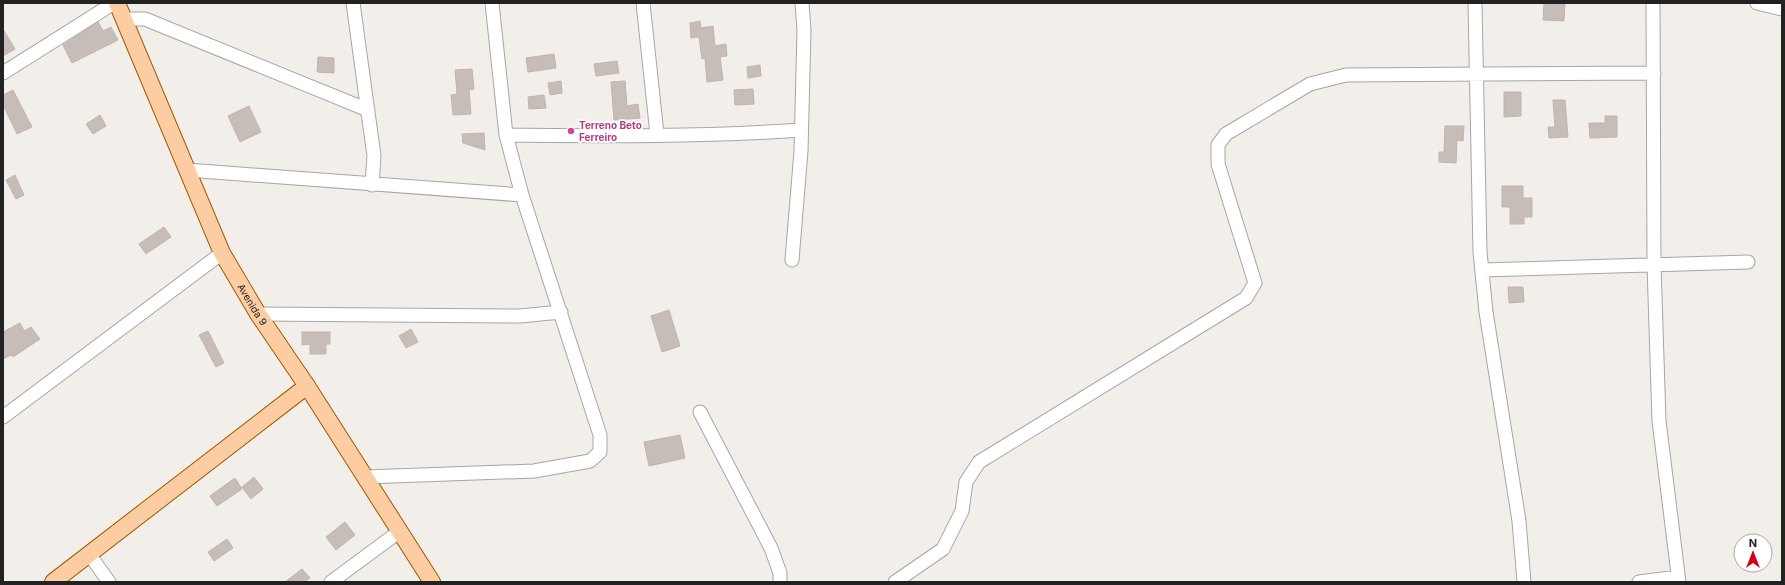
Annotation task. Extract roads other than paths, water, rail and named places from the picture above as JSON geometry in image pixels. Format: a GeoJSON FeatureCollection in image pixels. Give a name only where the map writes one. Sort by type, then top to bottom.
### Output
{"type":"FeatureCollection","features":[{"type":"Feature","properties":{"kind":"main road","name":"Avenida 9"},"geometry":{"type":"LineString","coordinates":[[117,3],[222,253],[258,314],[307,386],[432,582]]}},
{"type":"Feature","properties":{"kind":"main road"},"geometry":{"type":"LineString","coordinates":[[53,582],[307,386]]}},
{"type":"Feature","properties":{"kind":"street"},"geometry":{"type":"LineString","coordinates":[[3,73],[114,3]]}},
{"type":"Feature","properties":{"kind":"street"},"geometry":{"type":"LineString","coordinates":[[353,3],[374,156],[372,185]]}},
{"type":"Feature","properties":{"kind":"street"},"geometry":{"type":"LineString","coordinates":[[365,477],[534,471],[590,461],[600,452],[600,435],[522,195],[506,135],[492,3]]}},
{"type":"Feature","properties":{"kind":"street"},"geometry":{"type":"LineString","coordinates":[[642,3],[657,134]]}},
{"type":"Feature","properties":{"kind":"street"},"geometry":{"type":"LineString","coordinates":[[792,260],[801,130],[804,30],[802,3]]}},
{"type":"Feature","properties":{"kind":"street"},"geometry":{"type":"LineString","coordinates":[[1475,3],[1482,270],[1486,312],[1519,521],[1524,582]]}},
{"type":"Feature","properties":{"kind":"street"},"geometry":{"type":"LineString","coordinates":[[1640,582],[1679,580],[1658,421],[1654,265],[1653,3]]}},
{"type":"Feature","properties":{"kind":"street"},"geometry":{"type":"LineString","coordinates":[[1757,3],[1782,9]]}},
{"type":"Feature","properties":{"kind":"street"},"geometry":{"type":"LineString","coordinates":[[124,19],[145,19],[368,110]]}},
{"type":"Feature","properties":{"kind":"street"},"geometry":{"type":"LineString","coordinates":[[895,582],[943,549],[962,511],[966,482],[979,462],[1246,298],[1255,283],[1218,164],[1218,145],[1226,134],[1310,84],[1346,75],[1654,73]]}},
{"type":"Feature","properties":{"kind":"street"},"geometry":{"type":"LineString","coordinates":[[506,135],[633,137],[657,134],[763,133],[801,130]]}},
{"type":"Feature","properties":{"kind":"street"},"geometry":{"type":"LineString","coordinates":[[187,170],[522,195]]}},
{"type":"Feature","properties":{"kind":"street"},"geometry":{"type":"LineString","coordinates":[[5,411],[222,253]]}},
{"type":"Feature","properties":{"kind":"street"},"geometry":{"type":"LineString","coordinates":[[1482,270],[1748,262]]}},
{"type":"Feature","properties":{"kind":"street"},"geometry":{"type":"LineString","coordinates":[[258,314],[520,316],[561,312]]}},
{"type":"Feature","properties":{"kind":"street"},"geometry":{"type":"LineString","coordinates":[[700,412],[771,548],[780,573],[780,582]]}},
{"type":"Feature","properties":{"kind":"street"},"geometry":{"type":"LineString","coordinates":[[330,582],[400,531]]}},
{"type":"Feature","properties":{"kind":"street"},"geometry":{"type":"LineString","coordinates":[[89,554],[109,582]]}},
{"type":"Feature","properties":{"kind":"place","name":"Terreno Beto Ferreiro"},"geometry":{"type":"Point","coordinates":[571,131]}}]}
